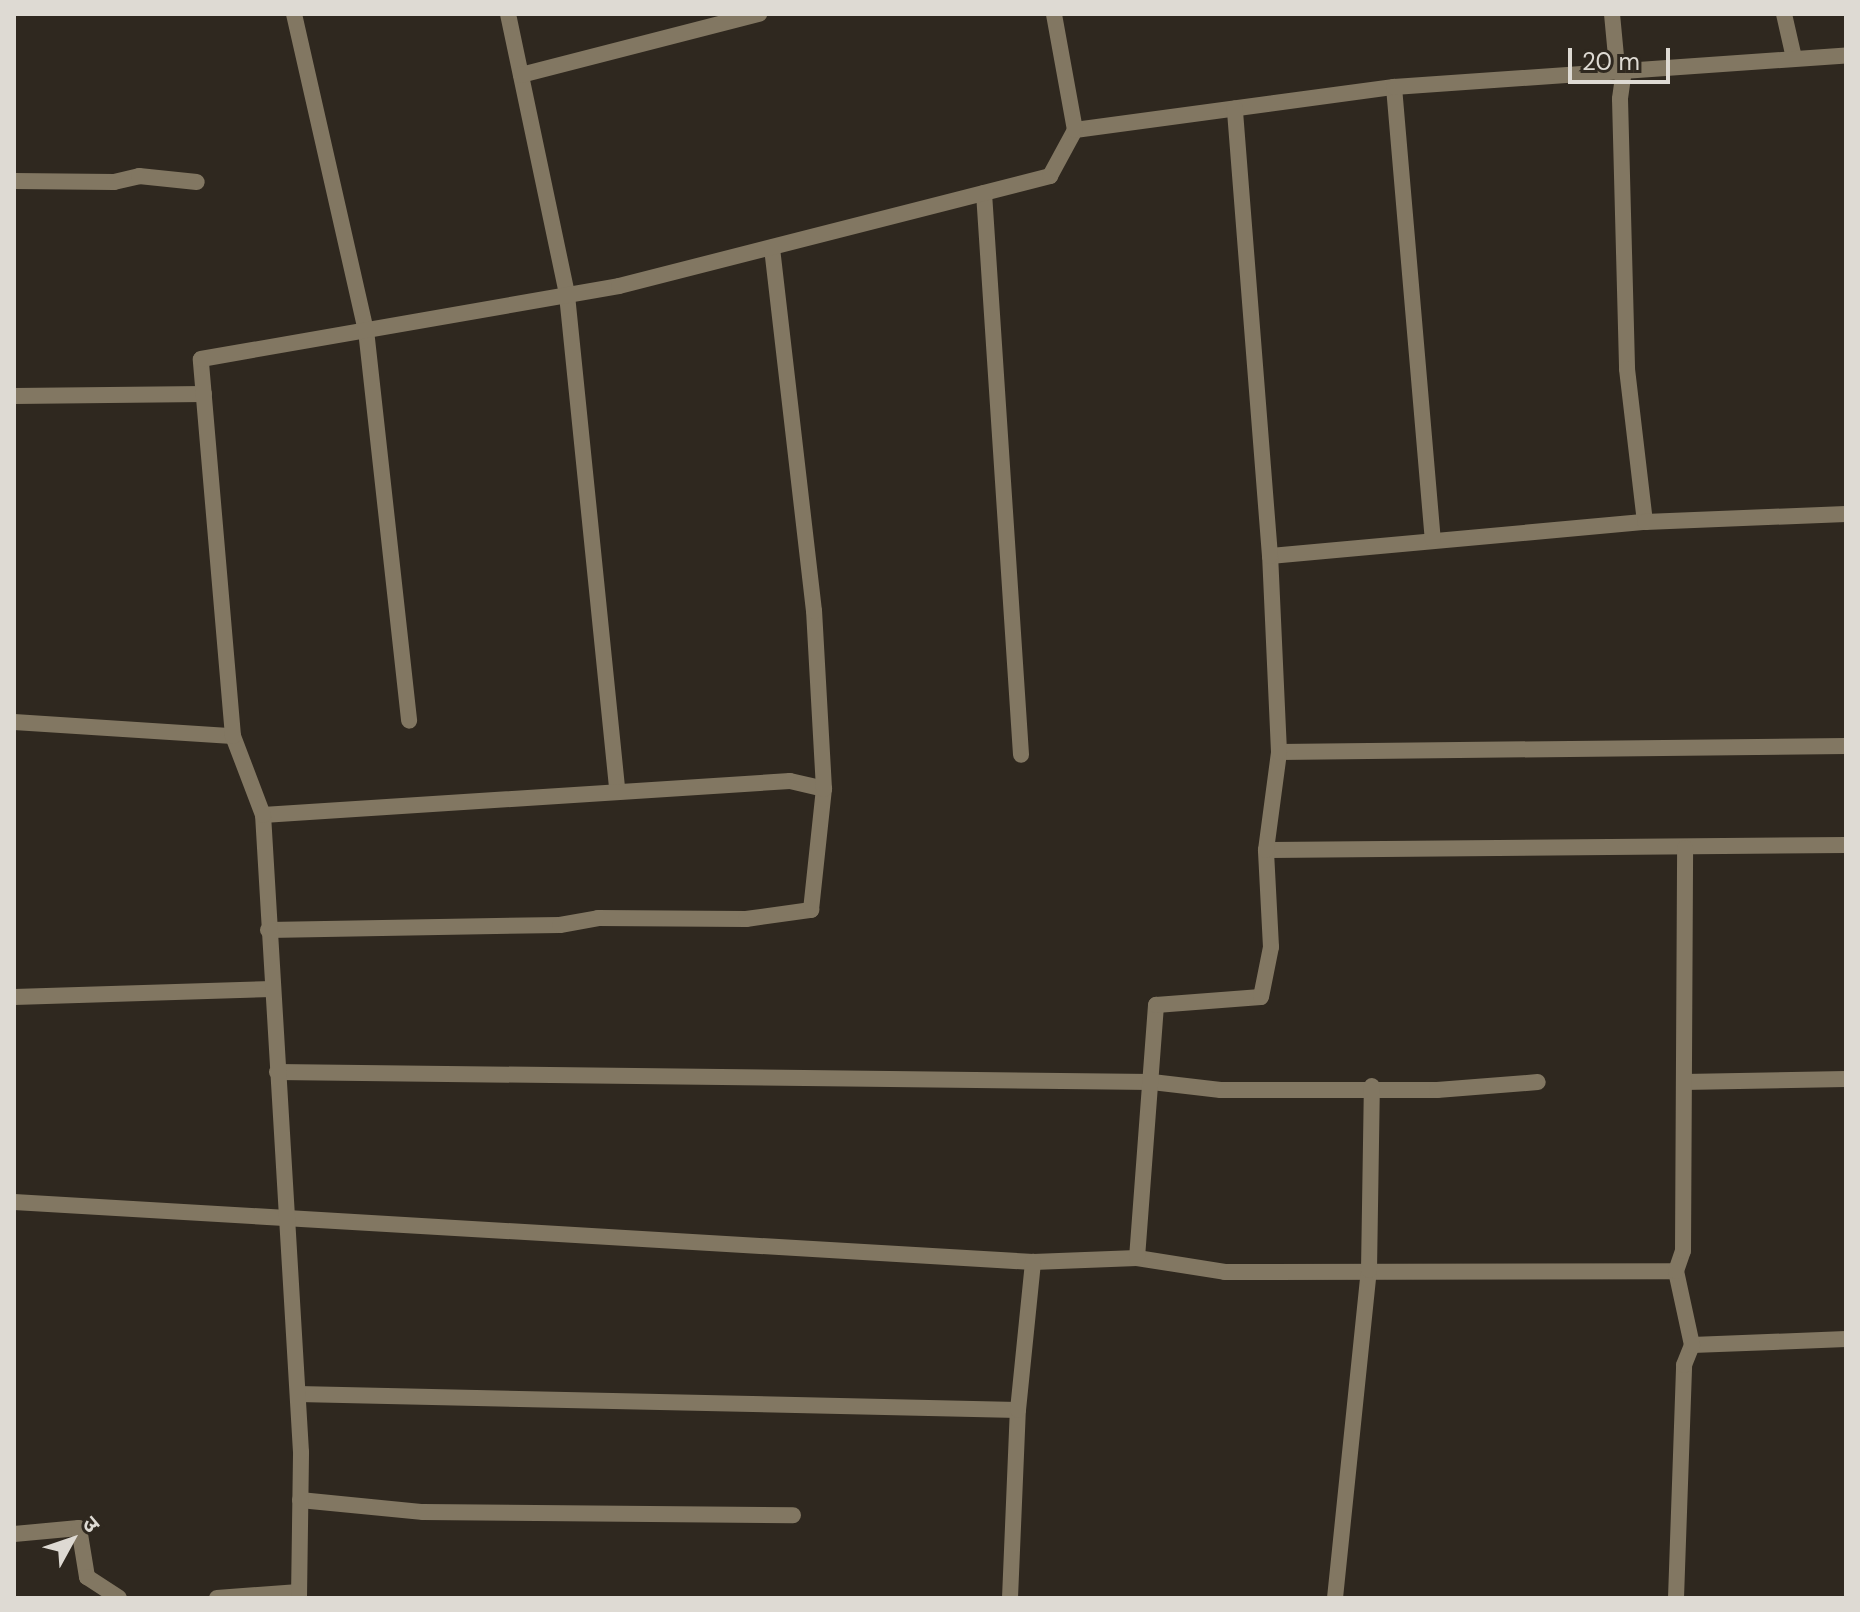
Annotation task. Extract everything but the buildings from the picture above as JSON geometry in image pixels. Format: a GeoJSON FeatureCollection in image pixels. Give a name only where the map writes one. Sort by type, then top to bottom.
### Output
{"type":"FeatureCollection","features":[{"type":"Feature","properties":{"kind":"street"},"geometry":{"type":"LineString","coordinates":[[294,14],[366,330],[409,721]]}},
{"type":"Feature","properties":{"kind":"street"},"geometry":{"type":"LineString","coordinates":[[508,14],[567,295],[617,791]]}},
{"type":"Feature","properties":{"kind":"street"},"geometry":{"type":"LineString","coordinates":[[521,75],[726,18],[759,14]]}},
{"type":"Feature","properties":{"kind":"street"},"geometry":{"type":"LineString","coordinates":[[217,1598],[299,1595],[300,1500],[298,1394],[263,815],[233,736],[201,359],[567,295],[772,247],[1050,176],[1075,130],[1054,14]]}},
{"type":"Feature","properties":{"kind":"street"},"geometry":{"type":"LineString","coordinates":[[1612,14],[1617,67],[1624,70]]}},
{"type":"Feature","properties":{"kind":"street"},"geometry":{"type":"LineString","coordinates":[[1784,14],[1794,58]]}},
{"type":"Feature","properties":{"kind":"street"},"geometry":{"type":"LineString","coordinates":[[1075,130],[1394,87],[1846,55]]}},
{"type":"Feature","properties":{"kind":"street"},"geometry":{"type":"LineString","coordinates":[[1624,70],[1620,99],[1627,369],[1645,522]]}},
{"type":"Feature","properties":{"kind":"street"},"geometry":{"type":"LineString","coordinates":[[1394,87],[1433,539]]}},
{"type":"Feature","properties":{"kind":"street"},"geometry":{"type":"LineString","coordinates":[[1137,1258],[1156,1005],[1261,997],[1271,947],[1266,850],[1279,752],[1270,556],[1235,108]]}},
{"type":"Feature","properties":{"kind":"street"},"geometry":{"type":"LineString","coordinates":[[14,181],[114,182],[139,176],[197,182]]}},
{"type":"Feature","properties":{"kind":"street"},"geometry":{"type":"LineString","coordinates":[[984,193],[1021,755]]}},
{"type":"Feature","properties":{"kind":"street"},"geometry":{"type":"LineString","coordinates":[[268,930],[560,925],[598,918],[746,919],[811,910],[824,789],[814,611],[772,247]]}},
{"type":"Feature","properties":{"kind":"street"},"geometry":{"type":"LineString","coordinates":[[14,396],[204,394]]}},
{"type":"Feature","properties":{"kind":"street"},"geometry":{"type":"LineString","coordinates":[[1270,556],[1645,522],[1846,514]]}},
{"type":"Feature","properties":{"kind":"street"},"geometry":{"type":"LineString","coordinates":[[14,722],[233,736]]}},
{"type":"Feature","properties":{"kind":"street"},"geometry":{"type":"LineString","coordinates":[[1279,752],[1846,746]]}},
{"type":"Feature","properties":{"kind":"street"},"geometry":{"type":"LineString","coordinates":[[263,815],[790,781],[824,789]]}},
{"type":"Feature","properties":{"kind":"street"},"geometry":{"type":"LineString","coordinates":[[1266,850],[1846,845]]}},
{"type":"Feature","properties":{"kind":"street"},"geometry":{"type":"LineString","coordinates":[[1676,1598],[1684,1365],[1692,1345],[1676,1271],[1683,1251],[1685,848]]}},
{"type":"Feature","properties":{"kind":"street"},"geometry":{"type":"LineString","coordinates":[[14,997],[272,989]]}},
{"type":"Feature","properties":{"kind":"street"},"geometry":{"type":"LineString","coordinates":[[277,1072],[1152,1082],[1221,1090],[1372,1086],[1437,1090],[1538,1082]]}},
{"type":"Feature","properties":{"kind":"street"},"geometry":{"type":"LineString","coordinates":[[1684,1082],[1846,1079]]}},
{"type":"Feature","properties":{"kind":"street"},"geometry":{"type":"LineString","coordinates":[[1335,1598],[1369,1270],[1372,1086]]}},
{"type":"Feature","properties":{"kind":"street"},"geometry":{"type":"LineString","coordinates":[[14,1202],[286,1215],[1033,1262],[1137,1258],[1225,1272],[1676,1271]]}},
{"type":"Feature","properties":{"kind":"street"},"geometry":{"type":"LineString","coordinates":[[1010,1598],[1018,1410],[1033,1262]]}},
{"type":"Feature","properties":{"kind":"street"},"geometry":{"type":"LineString","coordinates":[[1692,1345],[1846,1339]]}},
{"type":"Feature","properties":{"kind":"street"},"geometry":{"type":"LineString","coordinates":[[298,1394],[1018,1410]]}},
{"type":"Feature","properties":{"kind":"street"},"geometry":{"type":"LineString","coordinates":[[300,1500],[423,1512],[793,1515]]}},
{"type":"Feature","properties":{"kind":"street"},"geometry":{"type":"LineString","coordinates":[[14,1534],[79,1528],[87,1577],[119,1598]]}}]}
